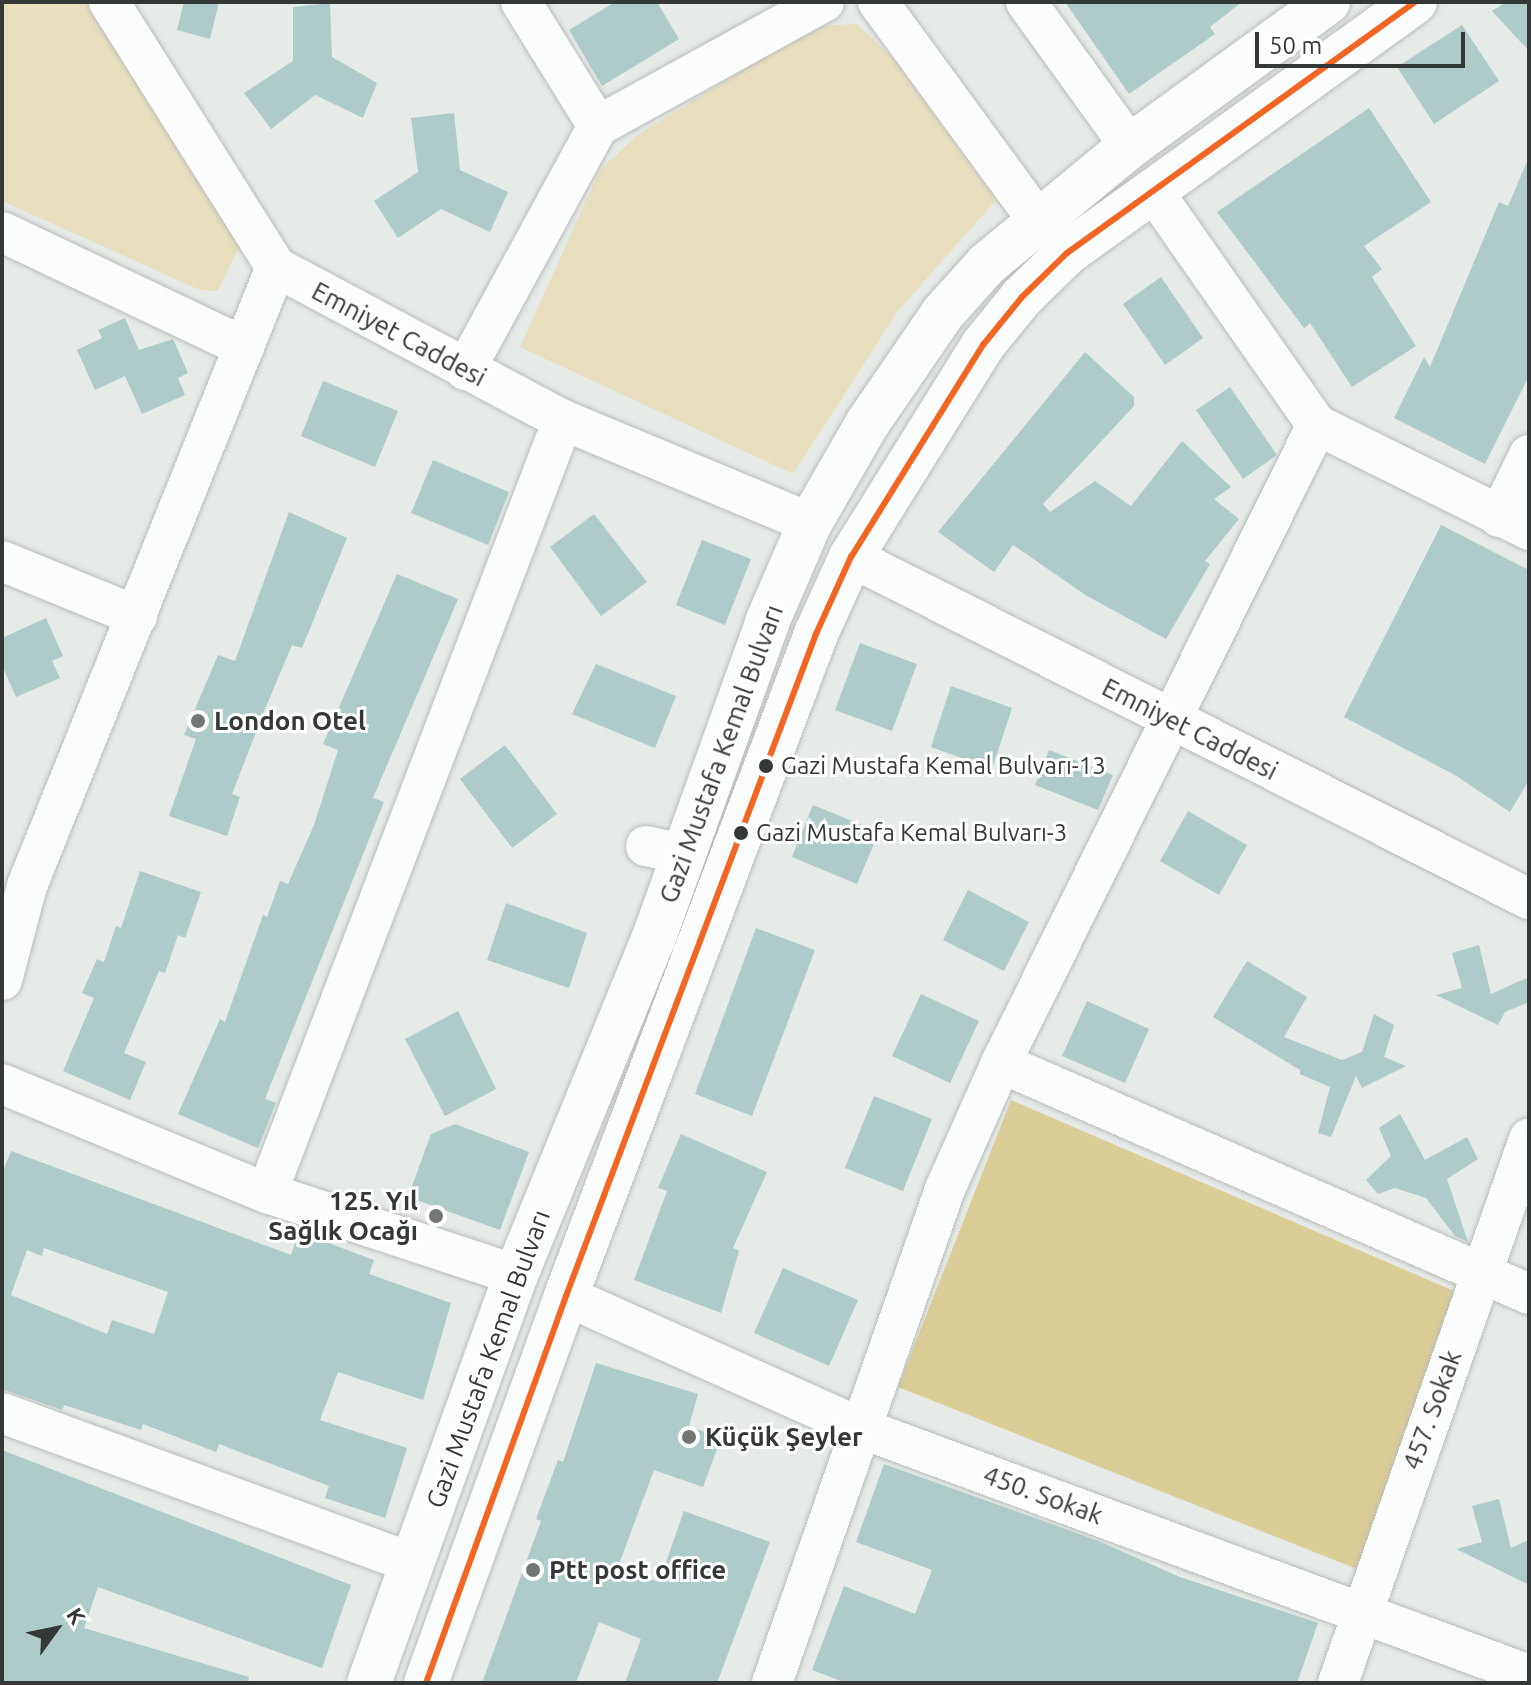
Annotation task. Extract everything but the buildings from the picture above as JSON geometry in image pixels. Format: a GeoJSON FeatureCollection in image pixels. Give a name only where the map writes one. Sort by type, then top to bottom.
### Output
{"type":"FeatureCollection","features":[{"type":"Feature","properties":{"kind":"main road","name":"Gazi Mustafa Kemal Bulvarı"},"geometry":{"type":"LineString","coordinates":[[369,1683],[665,850],[810,523],[867,424],[943,313],[1037,219],[1130,146],[1328,2]]}},
{"type":"Feature","properties":{"kind":"main road","name":"Gazi Mustafa Kemal Bulvarı"},"geometry":{"type":"LineString","coordinates":[[426,1683],[566,1296],[816,634],[851,557],[983,345],[1022,297],[1067,253],[1415,2]]}},
{"type":"Feature","properties":{"kind":"street","name":"Emniyet Caddesi"},"geometry":{"type":"LineString","coordinates":[[109,2],[276,267],[563,420],[810,523]]}},
{"type":"Feature","properties":{"kind":"street"},"geometry":{"type":"LineString","coordinates":[[521,2],[598,126]]}},
{"type":"Feature","properties":{"kind":"street"},"geometry":{"type":"LineString","coordinates":[[465,370],[598,126],[824,2]]}},
{"type":"Feature","properties":{"kind":"street"},"geometry":{"type":"LineString","coordinates":[[878,2],[1037,219]]}},
{"type":"Feature","properties":{"kind":"street"},"geometry":{"type":"LineString","coordinates":[[1026,2],[1130,146]]}},
{"type":"Feature","properties":{"kind":"street"},"geometry":{"type":"LineString","coordinates":[[1153,191],[1317,425],[1514,524],[1529,455]]}},
{"type":"Feature","properties":{"kind":"street"},"geometry":{"type":"LineString","coordinates":[[2,232],[244,347]]}},
{"type":"Feature","properties":{"kind":"street"},"geometry":{"type":"LineString","coordinates":[[2,980],[14,881],[137,616],[276,267]]}},
{"type":"Feature","properties":{"kind":"street"},"geometry":{"type":"LineString","coordinates":[[267,1193],[563,420]]}},
{"type":"Feature","properties":{"kind":"street"},"geometry":{"type":"LineString","coordinates":[[772,1683],[945,1189],[1001,1063],[1317,425]]}},
{"type":"Feature","properties":{"kind":"street","name":"Emniyet Caddesi"},"geometry":{"type":"LineString","coordinates":[[851,557],[1529,899]]}},
{"type":"Feature","properties":{"kind":"street"},"geometry":{"type":"LineString","coordinates":[[2,561],[137,616]]}},
{"type":"Feature","properties":{"kind":"street"},"geometry":{"type":"LineString","coordinates":[[1001,1063],[1529,1294]]}},
{"type":"Feature","properties":{"kind":"street"},"geometry":{"type":"LineString","coordinates":[[2,1084],[267,1193],[516,1275]]}},
{"type":"Feature","properties":{"kind":"street","name":"457. Sokak"},"geometry":{"type":"LineString","coordinates":[[1338,1683],[1359,1612],[1529,1139]]}},
{"type":"Feature","properties":{"kind":"street","name":"450. Sokak"},"geometry":{"type":"LineString","coordinates":[[566,1296],[863,1429],[1529,1675]]}},
{"type":"Feature","properties":{"kind":"street"},"geometry":{"type":"LineString","coordinates":[[2,1413],[412,1563]]}},
{"type":"Feature","properties":{"kind":"shaded area"},"geometry":{"type":"Polygon","coordinates":[[[2,2],[87,2],[240,245],[218,291],[200,290],[2,201],[2,2]]]}},
{"type":"Feature","properties":{"kind":"shaded area"},"geometry":{"type":"Polygon","coordinates":[[[857,24],[894,59],[996,200],[898,311],[793,474],[520,347],[600,170],[636,136],[814,26],[857,24]]]}},
{"type":"Feature","properties":{"kind":"shaded area"},"geometry":{"type":"Polygon","coordinates":[[[1011,1100],[1461,1294],[1362,1571],[898,1387],[1011,1100]]]}},
{"type":"Feature","properties":{"kind":"transit line"},"geometry":{"type":"LineString","coordinates":[[426,1683],[566,1296],[816,634],[851,557],[983,345],[1022,297],[1067,253],[1415,2]]}},
{"type":"Feature","properties":{"kind":"place","name":"London Otel"},"geometry":{"type":"Point","coordinates":[198,721]}},
{"type":"Feature","properties":{"kind":"place","name":"Gazi Mustafa Kemal Bulvarı-13"},"geometry":{"type":"Point","coordinates":[766,766]}},
{"type":"Feature","properties":{"kind":"place","name":"Gazi Mustafa Kemal Bulvarı-3"},"geometry":{"type":"Point","coordinates":[741,833]}},
{"type":"Feature","properties":{"kind":"place","name":"125. Yıl Sağlık Ocağı"},"geometry":{"type":"Point","coordinates":[436,1216]}},
{"type":"Feature","properties":{"kind":"place","name":"Küçük Şeyler"},"geometry":{"type":"Point","coordinates":[689,1437]}},
{"type":"Feature","properties":{"kind":"place","name":"Ptt post office"},"geometry":{"type":"Point","coordinates":[533,1570]}}]}
